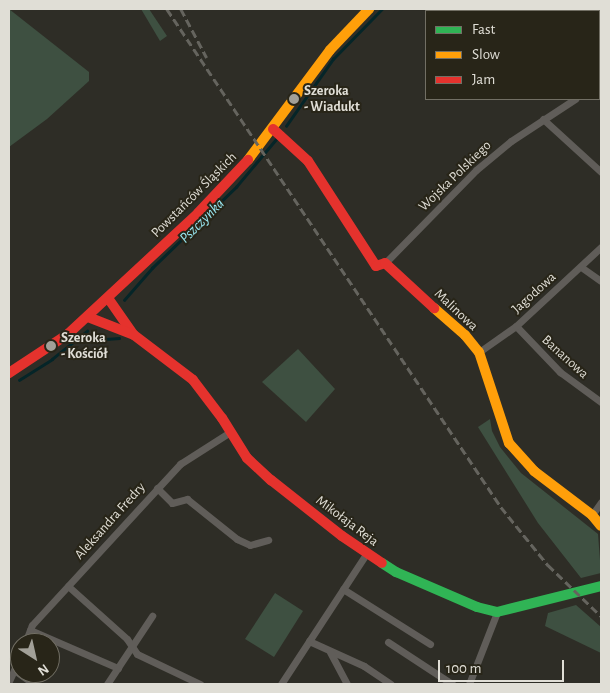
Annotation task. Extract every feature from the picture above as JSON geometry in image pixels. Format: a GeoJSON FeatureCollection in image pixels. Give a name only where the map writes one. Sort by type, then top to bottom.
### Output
{"type":"FeatureCollection","features":[{"type":"Feature","properties":{"kind":"street","name":"Powstańców Śląskich"},"geometry":{"type":"LineString","coordinates":[[9,373],[39,356],[88,317],[198,213],[244,165],[330,50],[369,9]]}},
{"type":"Feature","properties":{"kind":"street","name":"Wojska Polskiego"},"geometry":{"type":"LineString","coordinates":[[385,264],[476,170],[511,141],[573,100]]}},
{"type":"Feature","properties":{"kind":"street"},"geometry":{"type":"LineString","coordinates":[[543,119],[601,172]]}},
{"type":"Feature","properties":{"kind":"street","name":"Malinowa"},"geometry":{"type":"LineString","coordinates":[[273,128],[308,160],[376,266],[385,264],[465,335],[479,352],[502,426],[512,447],[530,467],[592,514],[601,526]]}},
{"type":"Feature","properties":{"kind":"street","name":"Jagodowa"},"geometry":{"type":"LineString","coordinates":[[479,352],[516,326],[601,247]]}},
{"type":"Feature","properties":{"kind":"street"},"geometry":{"type":"LineString","coordinates":[[581,267],[601,281]]}},
{"type":"Feature","properties":{"kind":"street","name":"Mikołaja Reja"},"geometry":{"type":"LineString","coordinates":[[108,298],[134,335]]}},
{"type":"Feature","properties":{"kind":"street","name":"Mikołaja Reja"},"geometry":{"type":"LineString","coordinates":[[88,317],[134,335],[193,380],[247,458],[271,480],[366,554],[396,572],[477,608],[497,612],[601,586]]}},
{"type":"Feature","properties":{"kind":"street","name":"Bananowa"},"geometry":{"type":"LineString","coordinates":[[516,326],[542,356],[560,372],[601,402]]}},
{"type":"Feature","properties":{"kind":"street","name":"Aleksandra Fredry"},"geometry":{"type":"LineString","coordinates":[[29,633],[32,625],[180,464],[230,432]]}},
{"type":"Feature","properties":{"kind":"street"},"geometry":{"type":"LineString","coordinates":[[157,488],[172,503],[187,499],[237,538],[250,545],[268,540]]}},
{"type":"Feature","properties":{"kind":"street"},"geometry":{"type":"LineString","coordinates":[[592,514],[601,502]]}},
{"type":"Feature","properties":{"kind":"street"},"geometry":{"type":"LineString","coordinates":[[281,684],[366,554]]}},
{"type":"Feature","properties":{"kind":"street"},"geometry":{"type":"LineString","coordinates":[[68,586],[128,639],[137,654],[200,684]]}},
{"type":"Feature","properties":{"kind":"street"},"geometry":{"type":"LineString","coordinates":[[343,589],[430,644]]}},
{"type":"Feature","properties":{"kind":"street"},"geometry":{"type":"LineString","coordinates":[[469,684],[497,612]]}},
{"type":"Feature","properties":{"kind":"street"},"geometry":{"type":"LineString","coordinates":[[107,684],[152,616]]}},
{"type":"Feature","properties":{"kind":"street"},"geometry":{"type":"LineString","coordinates":[[30,630],[118,668]]}},
{"type":"Feature","properties":{"kind":"street"},"geometry":{"type":"LineString","coordinates":[[309,642],[364,666],[391,684]]}},
{"type":"Feature","properties":{"kind":"street"},"geometry":{"type":"LineString","coordinates":[[388,642],[452,684]]}},
{"type":"Feature","properties":{"kind":"street"},"geometry":{"type":"LineString","coordinates":[[330,652],[347,684]]}},
{"type":"Feature","properties":{"kind":"green space"},"geometry":{"type":"Polygon","coordinates":[[[9,9],[89,72],[89,81],[47,119],[9,147],[9,9]]]}},
{"type":"Feature","properties":{"kind":"green space"},"geometry":{"type":"Polygon","coordinates":[[[141,9],[149,9],[167,36],[160,41],[141,9]]]}},
{"type":"Feature","properties":{"kind":"green space"},"geometry":{"type":"Polygon","coordinates":[[[298,349],[335,389],[306,422],[262,382],[298,349]]]}},
{"type":"Feature","properties":{"kind":"green space"},"geometry":{"type":"Polygon","coordinates":[[[490,419],[492,431],[500,447],[521,473],[598,534],[601,573],[581,578],[538,523],[478,427],[490,419]]]}},
{"type":"Feature","properties":{"kind":"green space"},"geometry":{"type":"Polygon","coordinates":[[[275,593],[303,611],[274,657],[245,639],[275,593]]]}},
{"type":"Feature","properties":{"kind":"green space"},"geometry":{"type":"Polygon","coordinates":[[[576,605],[601,627],[601,653],[545,626],[548,613],[576,605]]]}},
{"type":"Feature","properties":{"kind":"waterway","name":"Pszczynka"},"geometry":{"type":"LineString","coordinates":[[286,126],[333,59],[382,9]]}},
{"type":"Feature","properties":{"kind":"waterway","name":"Pszczynka"},"geometry":{"type":"LineString","coordinates":[[124,300],[152,268],[236,187],[277,138]]}},
{"type":"Feature","properties":{"kind":"waterway","name":"Pszczynka"},"geometry":{"type":"LineString","coordinates":[[19,380],[52,359],[87,331]]}},
{"type":"Feature","properties":{"kind":"waterway"},"geometry":{"type":"LineString","coordinates":[[84,335],[106,339],[119,338]]}},
{"type":"Feature","properties":{"kind":"railway"},"geometry":{"type":"LineString","coordinates":[[167,9],[501,507],[548,565],[601,616]]}},
{"type":"Feature","properties":{"kind":"railway"},"geometry":{"type":"LineString","coordinates":[[181,9],[207,58]]}},
{"type":"Feature","properties":{"kind":"traffic: fast"},"geometry":{"type":"LineString","coordinates":[[382,563],[396,572],[477,607],[497,612],[601,586]]}},
{"type":"Feature","properties":{"kind":"traffic: slow"},"geometry":{"type":"LineString","coordinates":[[248,160],[330,50],[369,9]]}},
{"type":"Feature","properties":{"kind":"traffic: slow"},"geometry":{"type":"LineString","coordinates":[[434,308],[465,335],[479,352],[509,443],[534,471],[592,515],[601,526]]}},
{"type":"Feature","properties":{"kind":"traffic: jam"},"geometry":{"type":"LineString","coordinates":[[273,129],[308,161],[376,266],[385,263],[434,308]]}},
{"type":"Feature","properties":{"kind":"traffic: jam"},"geometry":{"type":"LineString","coordinates":[[9,373],[68,334],[198,213],[248,160]]}},
{"type":"Feature","properties":{"kind":"traffic: jam"},"geometry":{"type":"LineString","coordinates":[[108,298],[133,334]]}},
{"type":"Feature","properties":{"kind":"traffic: jam"},"geometry":{"type":"LineString","coordinates":[[88,317],[134,335],[193,380],[222,418],[247,458],[271,480],[342,536],[382,563]]}},
{"type":"Feature","properties":{"kind":"place","name":"Szeroka - Wiadukt"},"geometry":{"type":"Point","coordinates":[294,99]}},
{"type":"Feature","properties":{"kind":"place","name":"Szeroka - Kościół"},"geometry":{"type":"Point","coordinates":[51,346]}}]}
